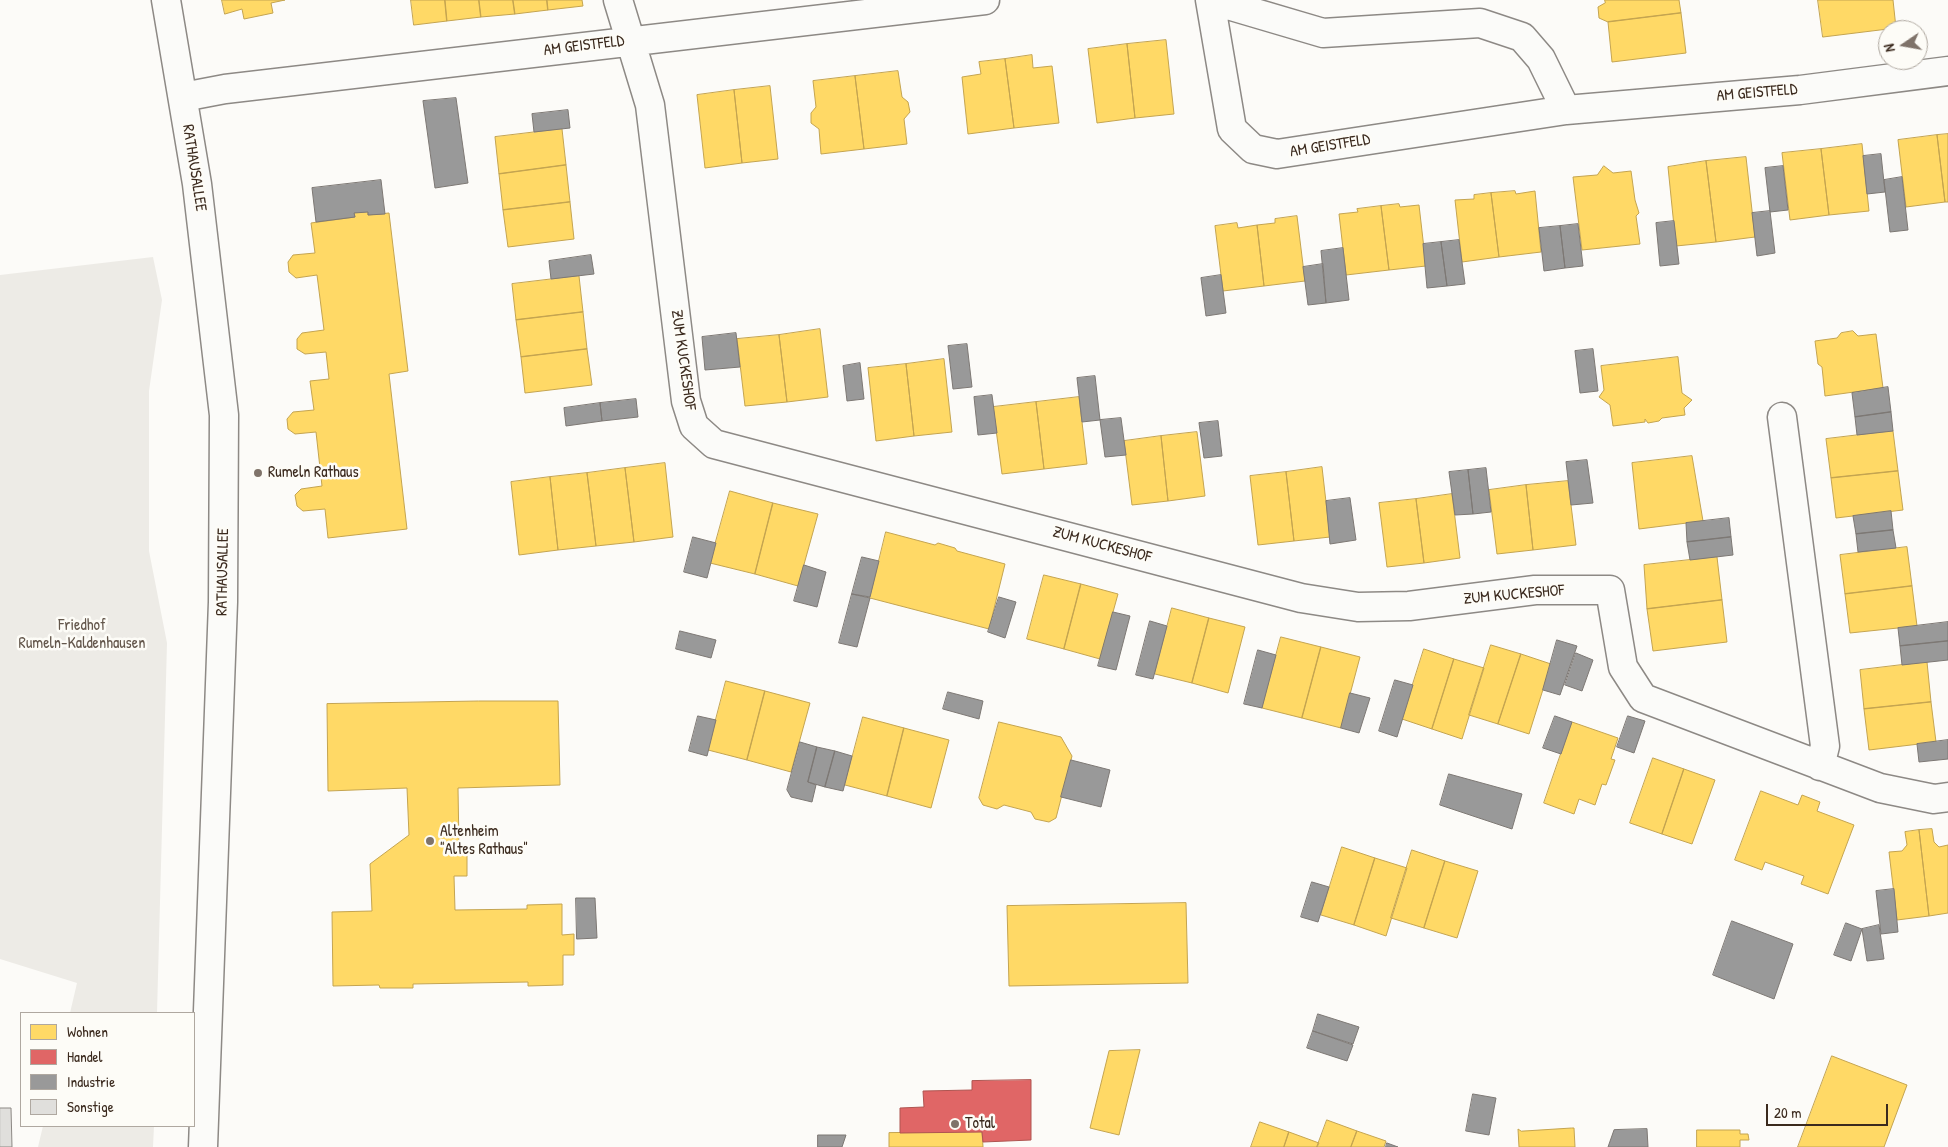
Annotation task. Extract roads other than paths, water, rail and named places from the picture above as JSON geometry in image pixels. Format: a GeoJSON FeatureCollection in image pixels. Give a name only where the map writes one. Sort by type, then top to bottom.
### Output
{"type":"FeatureCollection","features":[{"type":"Feature","properties":{"kind":"street","name":"RATHAUSALLEE"},"geometry":{"type":"LineString","coordinates":[[166,0],[183,97],[207,258],[224,415],[223,602],[203,1147]]}},
{"type":"Feature","properties":{"kind":"street"},"geometry":{"type":"LineString","coordinates":[[618,0],[630,40]]}},
{"type":"Feature","properties":{"kind":"street","name":"AM GEISTFELD"},"geometry":{"type":"LineString","coordinates":[[183,97],[225,89],[630,40],[985,0]]}},
{"type":"Feature","properties":{"kind":"street","name":"AM GEISTFELD"},"geometry":{"type":"LineString","coordinates":[[1566,110],[1541,59],[1522,37],[1480,23],[1323,33],[1210,0],[1232,129],[1253,149],[1277,154],[1566,110],[1800,90],[1948,71]]}},
{"type":"Feature","properties":{"kind":"street","name":"ZUM KUCKESHOF"},"geometry":{"type":"LineString","coordinates":[[630,40],[650,105],[686,400],[694,426],[714,444],[1301,598],[1358,607],[1409,606],[1535,590],[1610,590],[1622,667],[1643,698],[1880,788],[1934,799],[1948,797]]}},
{"type":"Feature","properties":{"kind":"street"},"geometry":{"type":"LineString","coordinates":[[1782,416],[1825,746],[1820,766]]}},
{"type":"Feature","properties":{"kind":"place","name":"Rumeln Rathaus"},"geometry":{"type":"Point","coordinates":[258,473]}},
{"type":"Feature","properties":{"kind":"place","name":"Altenheim \"Altes Rathaus\""},"geometry":{"type":"Point","coordinates":[430,841]}},
{"type":"Feature","properties":{"kind":"place","name":"Total"},"geometry":{"type":"Point","coordinates":[955,1124]}},
{"type":"Feature","properties":{"kind":"park label","name":"Friedhof Rumeln-Kaldenhausen"},"geometry":{"type":"Point","coordinates":[82,635]}}]}
